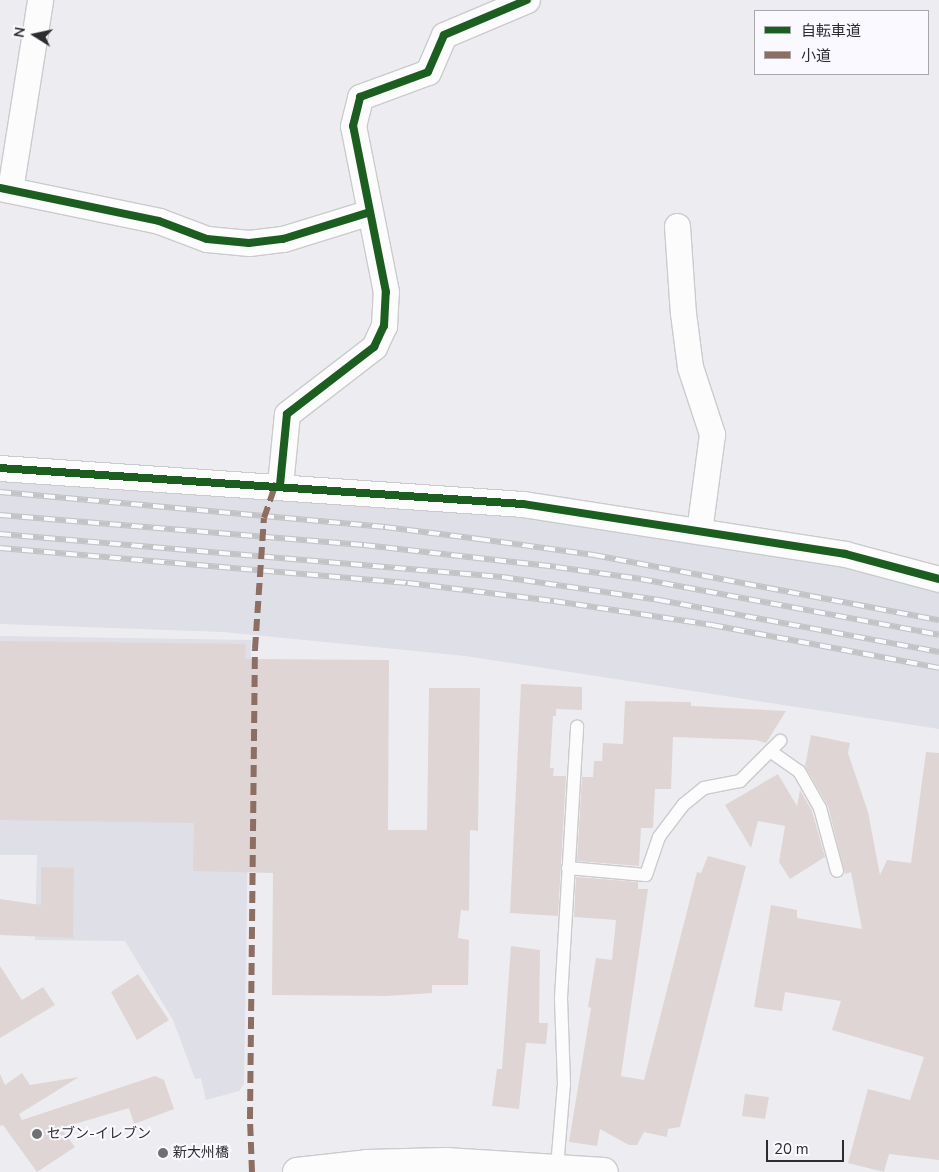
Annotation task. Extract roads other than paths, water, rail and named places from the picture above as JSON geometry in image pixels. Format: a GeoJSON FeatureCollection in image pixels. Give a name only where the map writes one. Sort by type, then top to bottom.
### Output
{"type":"FeatureCollection","features":[{"type":"Feature","properties":{"kind":"main road"},"geometry":{"type":"LineString","coordinates":[[297,1172],[367,1164],[446,1162],[557,1167],[604,1172]]}},
{"type":"Feature","properties":{"kind":"street"},"geometry":{"type":"LineString","coordinates":[[40,0],[5,189],[159,221],[207,239],[249,243],[283,239],[370,212]]}},
{"type":"Feature","properties":{"kind":"street"},"geometry":{"type":"LineString","coordinates":[[280,485],[287,414],[374,347],[384,326],[386,292],[354,126],[360,97],[428,72],[444,35],[527,0]]}},
{"type":"Feature","properties":{"kind":"street"},"geometry":{"type":"LineString","coordinates":[[677,226],[683,313],[690,367],[712,434],[699,532]]}},
{"type":"Feature","properties":{"kind":"street"},"geometry":{"type":"LineString","coordinates":[[0,468],[280,485],[523,504],[845,554],[939,579]]}},
{"type":"Feature","properties":{"kind":"lane"},"geometry":{"type":"LineString","coordinates":[[557,1167],[564,1084],[561,998],[577,726]]}},
{"type":"Feature","properties":{"kind":"lane"},"geometry":{"type":"LineString","coordinates":[[568,868],[646,875],[659,837],[683,805],[704,788],[740,781],[780,741]]}},
{"type":"Feature","properties":{"kind":"lane"},"geometry":{"type":"LineString","coordinates":[[770,751],[799,771],[820,808],[837,871]]}},
{"type":"Feature","properties":{"kind":"railway"},"geometry":{"type":"LineString","coordinates":[[0,492],[385,527],[479,539],[594,555],[939,620]]}},
{"type":"Feature","properties":{"kind":"railway"},"geometry":{"type":"LineString","coordinates":[[0,515],[364,545],[556,567],[641,579],[939,635]]}},
{"type":"Feature","properties":{"kind":"railway"},"geometry":{"type":"LineString","coordinates":[[0,534],[502,577],[659,600],[939,652]]}},
{"type":"Feature","properties":{"kind":"railway"},"geometry":{"type":"LineString","coordinates":[[0,548],[408,583],[554,601],[712,625],[939,668]]}},
{"type":"Feature","properties":{"kind":"place","name":"セブン-イレブン"},"geometry":{"type":"Point","coordinates":[37,1134]}},
{"type":"Feature","properties":{"kind":"place","name":"新大州橋"},"geometry":{"type":"Point","coordinates":[163,1153]}}]}
